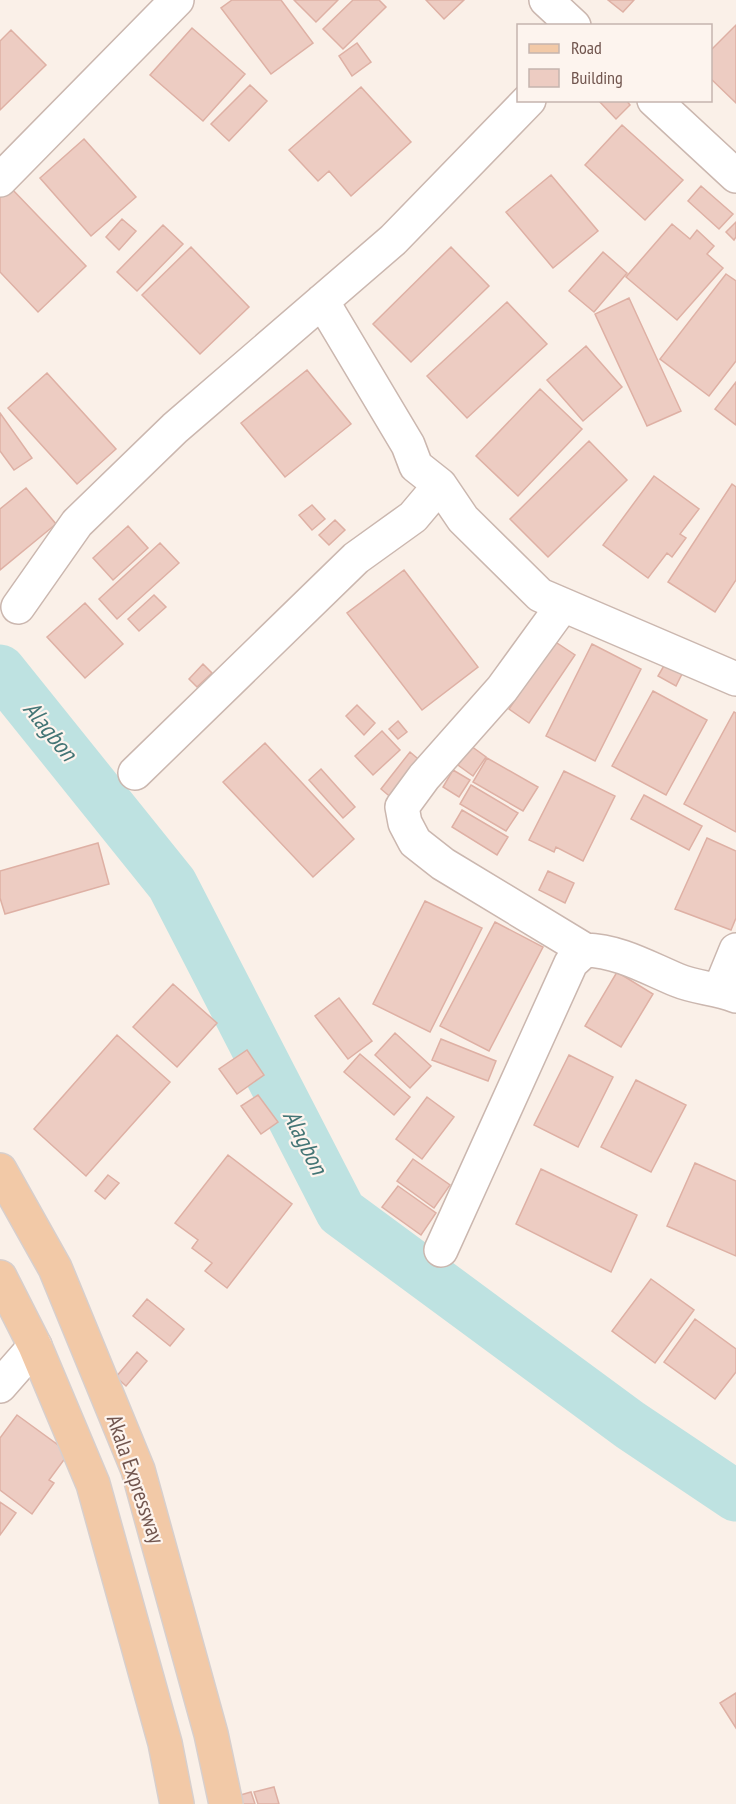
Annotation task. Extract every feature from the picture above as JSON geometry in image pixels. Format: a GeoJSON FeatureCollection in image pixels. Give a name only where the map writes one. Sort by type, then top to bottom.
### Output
{"type":"FeatureCollection","features":[{"type":"Feature","properties":{"kind":"main road","name":"Akala Expressway"},"geometry":{"type":"LineString","coordinates":[[0,1170],[55,1268],[138,1470],[211,1734],[226,1804]]}},
{"type":"Feature","properties":{"kind":"main road","name":"Akala Expressway"},"geometry":{"type":"LineString","coordinates":[[0,1277],[35,1346],[93,1484],[165,1743],[177,1804]]}},
{"type":"Feature","properties":{"kind":"street"},"geometry":{"type":"LineString","coordinates":[[0,180],[177,0]]}},
{"type":"Feature","properties":{"kind":"street"},"geometry":{"type":"LineString","coordinates":[[546,0],[572,24]]}},
{"type":"Feature","properties":{"kind":"street"},"geometry":{"type":"LineString","coordinates":[[18,607],[77,523],[175,428],[393,240],[527,102]]}},
{"type":"Feature","properties":{"kind":"street"},"geometry":{"type":"LineString","coordinates":[[656,102],[736,175]]}},
{"type":"Feature","properties":{"kind":"street"},"geometry":{"type":"LineString","coordinates":[[322,301],[408,445],[416,466],[440,485],[463,519],[540,595],[736,679]]}},
{"type":"Feature","properties":{"kind":"street"},"geometry":{"type":"LineString","coordinates":[[135,773],[356,558],[413,517],[440,485]]}},
{"type":"Feature","properties":{"kind":"street"},"geometry":{"type":"LineString","coordinates":[[563,605],[502,689],[424,777],[402,807],[405,823],[416,842],[443,864],[585,950],[604,951],[641,962],[680,981],[728,993],[736,950]]}},
{"type":"Feature","properties":{"kind":"street"},"geometry":{"type":"LineString","coordinates":[[441,1250],[571,963],[585,950]]}},
{"type":"Feature","properties":{"kind":"street"},"geometry":{"type":"LineString","coordinates":[[0,1386],[35,1346]]}},
{"type":"Feature","properties":{"kind":"building"},"geometry":{"type":"Polygon","coordinates":[[[232,0],[281,0],[313,43],[271,74],[221,8],[232,0]]]}},
{"type":"Feature","properties":{"kind":"building"},"geometry":{"type":"Polygon","coordinates":[[[294,0],[338,0],[316,22],[294,0]]]}},
{"type":"Feature","properties":{"kind":"building"},"geometry":{"type":"Polygon","coordinates":[[[353,0],[379,0],[386,7],[343,49],[323,29],[353,0]]]}},
{"type":"Feature","properties":{"kind":"building"},"geometry":{"type":"Polygon","coordinates":[[[426,0],[464,0],[444,19],[426,0]]]}},
{"type":"Feature","properties":{"kind":"building"},"geometry":{"type":"Polygon","coordinates":[[[608,0],[634,0],[623,12],[608,0]]]}},
{"type":"Feature","properties":{"kind":"building"},"geometry":{"type":"Polygon","coordinates":[[[736,25],[736,103],[712,80],[712,49],[736,25]]]}},
{"type":"Feature","properties":{"kind":"building"},"geometry":{"type":"Polygon","coordinates":[[[192,28],[245,74],[203,121],[150,75],[192,28]]]}},
{"type":"Feature","properties":{"kind":"building"},"geometry":{"type":"Polygon","coordinates":[[[11,30],[46,65],[0,110],[0,41],[11,30]]]}},
{"type":"Feature","properties":{"kind":"building"},"geometry":{"type":"Polygon","coordinates":[[[357,43],[371,62],[352,76],[339,56],[357,43]]]}},
{"type":"Feature","properties":{"kind":"building"},"geometry":{"type":"Polygon","coordinates":[[[250,85],[267,101],[229,141],[211,124],[250,85]]]}},
{"type":"Feature","properties":{"kind":"building"},"geometry":{"type":"Polygon","coordinates":[[[361,87],[411,142],[351,196],[329,171],[318,181],[289,150],[361,87]]]}},
{"type":"Feature","properties":{"kind":"building"},"geometry":{"type":"Polygon","coordinates":[[[600,102],[628,102],[630,105],[616,119],[600,102]]]}},
{"type":"Feature","properties":{"kind":"building"},"geometry":{"type":"Polygon","coordinates":[[[622,125],[683,180],[645,220],[585,165],[622,125]]]}},
{"type":"Feature","properties":{"kind":"building"},"geometry":{"type":"Polygon","coordinates":[[[84,139],[136,197],[91,236],[40,178],[84,139]]]}},
{"type":"Feature","properties":{"kind":"building"},"geometry":{"type":"Polygon","coordinates":[[[551,175],[598,231],[553,268],[506,212],[551,175]]]}},
{"type":"Feature","properties":{"kind":"building"},"geometry":{"type":"Polygon","coordinates":[[[701,186],[733,214],[719,229],[688,201],[701,186]]]}},
{"type":"Feature","properties":{"kind":"building"},"geometry":{"type":"Polygon","coordinates":[[[10,187],[86,266],[38,312],[0,272],[0,196],[10,187]]]}},
{"type":"Feature","properties":{"kind":"building"},"geometry":{"type":"Polygon","coordinates":[[[122,219],[136,231],[119,250],[106,237],[122,219]]]}},
{"type":"Feature","properties":{"kind":"building"},"geometry":{"type":"Polygon","coordinates":[[[736,222],[736,237],[734,240],[726,232],[736,222]]]}},
{"type":"Feature","properties":{"kind":"building"},"geometry":{"type":"Polygon","coordinates":[[[672,224],[690,239],[697,230],[714,246],[707,254],[723,268],[677,320],[626,277],[672,224]]]}},
{"type":"Feature","properties":{"kind":"building"},"geometry":{"type":"Polygon","coordinates":[[[163,225],[183,244],[137,291],[117,272],[163,225]]]}},
{"type":"Feature","properties":{"kind":"building"},"geometry":{"type":"Polygon","coordinates":[[[191,247],[249,307],[200,354],[142,295],[191,247]]]}},
{"type":"Feature","properties":{"kind":"building"},"geometry":{"type":"Polygon","coordinates":[[[451,247],[489,286],[411,362],[373,324],[451,247]]]}},
{"type":"Feature","properties":{"kind":"building"},"geometry":{"type":"Polygon","coordinates":[[[603,252],[627,273],[594,312],[569,291],[603,252]]]}},
{"type":"Feature","properties":{"kind":"building"},"geometry":{"type":"Polygon","coordinates":[[[726,274],[736,281],[736,361],[709,396],[660,359],[726,274]]]}},
{"type":"Feature","properties":{"kind":"building"},"geometry":{"type":"Polygon","coordinates":[[[629,298],[681,411],[647,426],[595,314],[629,298]]]}},
{"type":"Feature","properties":{"kind":"building"},"geometry":{"type":"Polygon","coordinates":[[[507,302],[547,344],[467,418],[427,376],[507,302]]]}},
{"type":"Feature","properties":{"kind":"building"},"geometry":{"type":"Polygon","coordinates":[[[586,346],[622,387],[583,421],[547,380],[586,346]]]}},
{"type":"Feature","properties":{"kind":"building"},"geometry":{"type":"Polygon","coordinates":[[[307,370],[351,424],[285,477],[241,423],[307,370]]]}},
{"type":"Feature","properties":{"kind":"building"},"geometry":{"type":"Polygon","coordinates":[[[47,373],[116,449],[77,484],[8,408],[47,373]]]}},
{"type":"Feature","properties":{"kind":"building"},"geometry":{"type":"Polygon","coordinates":[[[736,382],[736,425],[715,409],[736,382]]]}},
{"type":"Feature","properties":{"kind":"building"},"geometry":{"type":"Polygon","coordinates":[[[540,389],[582,429],[518,496],[476,456],[540,389]]]}},
{"type":"Feature","properties":{"kind":"building"},"geometry":{"type":"Polygon","coordinates":[[[0,413],[32,458],[14,470],[0,451],[0,413]]]}},
{"type":"Feature","properties":{"kind":"building"},"geometry":{"type":"Polygon","coordinates":[[[589,441],[627,480],[548,557],[510,519],[589,441]]]}},
{"type":"Feature","properties":{"kind":"building"},"geometry":{"type":"Polygon","coordinates":[[[654,476],[699,509],[680,534],[686,538],[672,557],[667,553],[648,578],[603,545],[654,476]]]}},
{"type":"Feature","properties":{"kind":"building"},"geometry":{"type":"Polygon","coordinates":[[[732,484],[736,487],[736,580],[715,612],[668,582],[732,484]]]}},
{"type":"Feature","properties":{"kind":"building"},"geometry":{"type":"Polygon","coordinates":[[[26,488],[56,524],[0,570],[0,509],[26,488]]]}},
{"type":"Feature","properties":{"kind":"building"},"geometry":{"type":"Polygon","coordinates":[[[312,505],[325,519],[312,530],[299,515],[312,505]]]}},
{"type":"Feature","properties":{"kind":"building"},"geometry":{"type":"Polygon","coordinates":[[[335,520],[345,530],[329,545],[319,535],[335,520]]]}},
{"type":"Feature","properties":{"kind":"building"},"geometry":{"type":"Polygon","coordinates":[[[128,526],[148,548],[113,580],[93,558],[128,526]]]}},
{"type":"Feature","properties":{"kind":"building"},"geometry":{"type":"Polygon","coordinates":[[[160,543],[179,563],[117,619],[99,599],[160,543]]]}},
{"type":"Feature","properties":{"kind":"building"},"geometry":{"type":"Polygon","coordinates":[[[404,570],[478,667],[422,710],[347,613],[404,570]]]}},
{"type":"Feature","properties":{"kind":"building"},"geometry":{"type":"Polygon","coordinates":[[[154,595],[166,607],[139,631],[128,619],[154,595]]]}},
{"type":"Feature","properties":{"kind":"building"},"geometry":{"type":"Polygon","coordinates":[[[85,603],[123,644],[85,678],[47,637],[85,603]]]}},
{"type":"Feature","properties":{"kind":"building"},"geometry":{"type":"Polygon","coordinates":[[[554,641],[575,655],[529,723],[509,709],[554,641]]]}},
{"type":"Feature","properties":{"kind":"building"},"geometry":{"type":"Polygon","coordinates":[[[592,644],[641,669],[595,761],[546,736],[592,644]]]}},
{"type":"Feature","properties":{"kind":"building"},"geometry":{"type":"Polygon","coordinates":[[[669,657],[686,666],[676,686],[658,676],[669,657]]]}},
{"type":"Feature","properties":{"kind":"building"},"geometry":{"type":"Polygon","coordinates":[[[203,664],[212,673],[197,687],[189,679],[203,664]]]}},
{"type":"Feature","properties":{"kind":"building"},"geometry":{"type":"Polygon","coordinates":[[[653,691],[707,720],[666,795],[612,766],[653,691]]]}},
{"type":"Feature","properties":{"kind":"building"},"geometry":{"type":"Polygon","coordinates":[[[357,705],[375,723],[364,735],[346,716],[357,705]]]}},
{"type":"Feature","properties":{"kind":"building"},"geometry":{"type":"Polygon","coordinates":[[[734,712],[736,713],[736,832],[684,804],[734,712]]]}},
{"type":"Feature","properties":{"kind":"building"},"geometry":{"type":"Polygon","coordinates":[[[398,721],[407,732],[398,739],[389,729],[398,721]]]}},
{"type":"Feature","properties":{"kind":"building"},"geometry":{"type":"Polygon","coordinates":[[[382,731],[400,750],[373,775],[355,756],[382,731]]]}},
{"type":"Feature","properties":{"kind":"building"},"geometry":{"type":"Polygon","coordinates":[[[265,743],[354,839],[313,877],[223,782],[265,743]]]}},
{"type":"Feature","properties":{"kind":"building"},"geometry":{"type":"Polygon","coordinates":[[[471,746],[486,757],[473,776],[458,765],[471,746]]]}},
{"type":"Feature","properties":{"kind":"building"},"geometry":{"type":"Polygon","coordinates":[[[410,752],[423,763],[394,800],[381,789],[410,752]]]}},
{"type":"Feature","properties":{"kind":"building"},"geometry":{"type":"Polygon","coordinates":[[[487,758],[538,787],[523,811],[473,782],[487,758]]]}},
{"type":"Feature","properties":{"kind":"building"},"geometry":{"type":"Polygon","coordinates":[[[321,769],[355,807],[343,818],[309,780],[321,769]]]}},
{"type":"Feature","properties":{"kind":"building"},"geometry":{"type":"Polygon","coordinates":[[[453,770],[470,780],[459,797],[443,787],[453,770]]]}},
{"type":"Feature","properties":{"kind":"building"},"geometry":{"type":"Polygon","coordinates":[[[564,771],[615,796],[583,861],[556,847],[554,852],[529,840],[564,771]]]}},
{"type":"Feature","properties":{"kind":"building"},"geometry":{"type":"Polygon","coordinates":[[[471,785],[518,813],[506,831],[460,804],[471,785]]]}},
{"type":"Feature","properties":{"kind":"building"},"geometry":{"type":"Polygon","coordinates":[[[644,795],[702,826],[689,850],[631,819],[644,795]]]}},
{"type":"Feature","properties":{"kind":"building"},"geometry":{"type":"Polygon","coordinates":[[[462,810],[508,837],[497,855],[452,827],[462,810]]]}},
{"type":"Feature","properties":{"kind":"building"},"geometry":{"type":"Polygon","coordinates":[[[707,838],[736,851],[736,918],[731,930],[675,909],[707,838]]]}},
{"type":"Feature","properties":{"kind":"building"},"geometry":{"type":"Polygon","coordinates":[[[98,843],[109,884],[5,914],[0,898],[0,871],[98,843]]]}},
{"type":"Feature","properties":{"kind":"building"},"geometry":{"type":"Polygon","coordinates":[[[548,871],[574,883],[565,903],[539,890],[548,871]]]}},
{"type":"Feature","properties":{"kind":"building"},"geometry":{"type":"Polygon","coordinates":[[[425,901],[482,928],[430,1032],[373,1004],[425,901]]]}},
{"type":"Feature","properties":{"kind":"building"},"geometry":{"type":"Polygon","coordinates":[[[495,922],[543,947],[489,1051],[440,1026],[495,922]]]}},
{"type":"Feature","properties":{"kind":"building"},"geometry":{"type":"Polygon","coordinates":[[[617,972],[653,994],[621,1047],[585,1026],[617,972]]]}},
{"type":"Feature","properties":{"kind":"building"},"geometry":{"type":"Polygon","coordinates":[[[173,984],[217,1023],[177,1067],[133,1027],[173,984]]]}},
{"type":"Feature","properties":{"kind":"building"},"geometry":{"type":"Polygon","coordinates":[[[339,998],[372,1041],[348,1059],[315,1016],[339,998]]]}},
{"type":"Feature","properties":{"kind":"building"},"geometry":{"type":"Polygon","coordinates":[[[395,1033],[431,1066],[410,1088],[375,1055],[395,1033]]]}},
{"type":"Feature","properties":{"kind":"building"},"geometry":{"type":"Polygon","coordinates":[[[117,1035],[170,1082],[86,1176],[34,1129],[117,1035]]]}},
{"type":"Feature","properties":{"kind":"building"},"geometry":{"type":"Polygon","coordinates":[[[441,1039],[496,1061],[488,1081],[432,1060],[441,1039]]]}},
{"type":"Feature","properties":{"kind":"building"},"geometry":{"type":"Polygon","coordinates":[[[247,1050],[264,1075],[237,1094],[219,1069],[247,1050]]]}},
{"type":"Feature","properties":{"kind":"building"},"geometry":{"type":"Polygon","coordinates":[[[360,1054],[410,1097],[394,1115],[344,1072],[360,1054]]]}},
{"type":"Feature","properties":{"kind":"building"},"geometry":{"type":"Polygon","coordinates":[[[569,1055],[613,1077],[578,1147],[534,1125],[569,1055]]]}},
{"type":"Feature","properties":{"kind":"building"},"geometry":{"type":"Polygon","coordinates":[[[636,1080],[686,1105],[651,1172],[601,1147],[636,1080]]]}},
{"type":"Feature","properties":{"kind":"building"},"geometry":{"type":"Polygon","coordinates":[[[258,1095],[278,1122],[261,1134],[241,1106],[258,1095]]]}},
{"type":"Feature","properties":{"kind":"building"},"geometry":{"type":"Polygon","coordinates":[[[427,1097],[454,1117],[422,1159],[396,1139],[427,1097]]]}},
{"type":"Feature","properties":{"kind":"building"},"geometry":{"type":"Polygon","coordinates":[[[228,1155],[292,1204],[227,1288],[205,1271],[212,1263],[192,1248],[198,1240],[175,1223],[228,1155]]]}},
{"type":"Feature","properties":{"kind":"building"},"geometry":{"type":"Polygon","coordinates":[[[413,1159],[450,1185],[434,1208],[397,1181],[413,1159]]]}},
{"type":"Feature","properties":{"kind":"building"},"geometry":{"type":"Polygon","coordinates":[[[695,1163],[736,1181],[736,1256],[667,1226],[695,1163]]]}},
{"type":"Feature","properties":{"kind":"building"},"geometry":{"type":"Polygon","coordinates":[[[541,1169],[637,1215],[611,1272],[516,1224],[541,1169]]]}},
{"type":"Feature","properties":{"kind":"building"},"geometry":{"type":"Polygon","coordinates":[[[108,1175],[119,1183],[105,1199],[95,1191],[108,1175]]]}},
{"type":"Feature","properties":{"kind":"building"},"geometry":{"type":"Polygon","coordinates":[[[398,1186],[436,1213],[421,1235],[382,1207],[398,1186]]]}},
{"type":"Feature","properties":{"kind":"building"},"geometry":{"type":"Polygon","coordinates":[[[651,1279],[694,1310],[655,1363],[612,1331],[651,1279]]]}},
{"type":"Feature","properties":{"kind":"building"},"geometry":{"type":"Polygon","coordinates":[[[147,1299],[184,1329],[170,1346],[133,1316],[147,1299]]]}},
{"type":"Feature","properties":{"kind":"building"},"geometry":{"type":"Polygon","coordinates":[[[695,1319],[736,1349],[736,1372],[715,1399],[664,1362],[695,1319]]]}},
{"type":"Feature","properties":{"kind":"building"},"geometry":{"type":"Polygon","coordinates":[[[137,1352],[147,1361],[126,1386],[116,1377],[137,1352]]]}},
{"type":"Feature","properties":{"kind":"building"},"geometry":{"type":"Polygon","coordinates":[[[17,1415],[69,1453],[49,1480],[54,1483],[32,1514],[0,1490],[0,1438],[17,1415]]]}},
{"type":"Feature","properties":{"kind":"building"},"geometry":{"type":"Polygon","coordinates":[[[0,1502],[16,1513],[0,1535],[0,1502]]]}},
{"type":"Feature","properties":{"kind":"building"},"geometry":{"type":"Polygon","coordinates":[[[736,1693],[736,1728],[720,1703],[736,1693]]]}},
{"type":"Feature","properties":{"kind":"building"},"geometry":{"type":"Polygon","coordinates":[[[274,1787],[279,1804],[258,1804],[254,1792],[274,1787]]]}},
{"type":"Feature","properties":{"kind":"building"},"geometry":{"type":"Polygon","coordinates":[[[251,1792],[255,1804],[239,1804],[237,1796],[251,1792]]]}},
{"type":"Feature","properties":{"kind":"waterway","name":"Alagbon"},"geometry":{"type":"LineString","coordinates":[[0,670],[172,884],[341,1212],[630,1425],[736,1496]]}}]}
